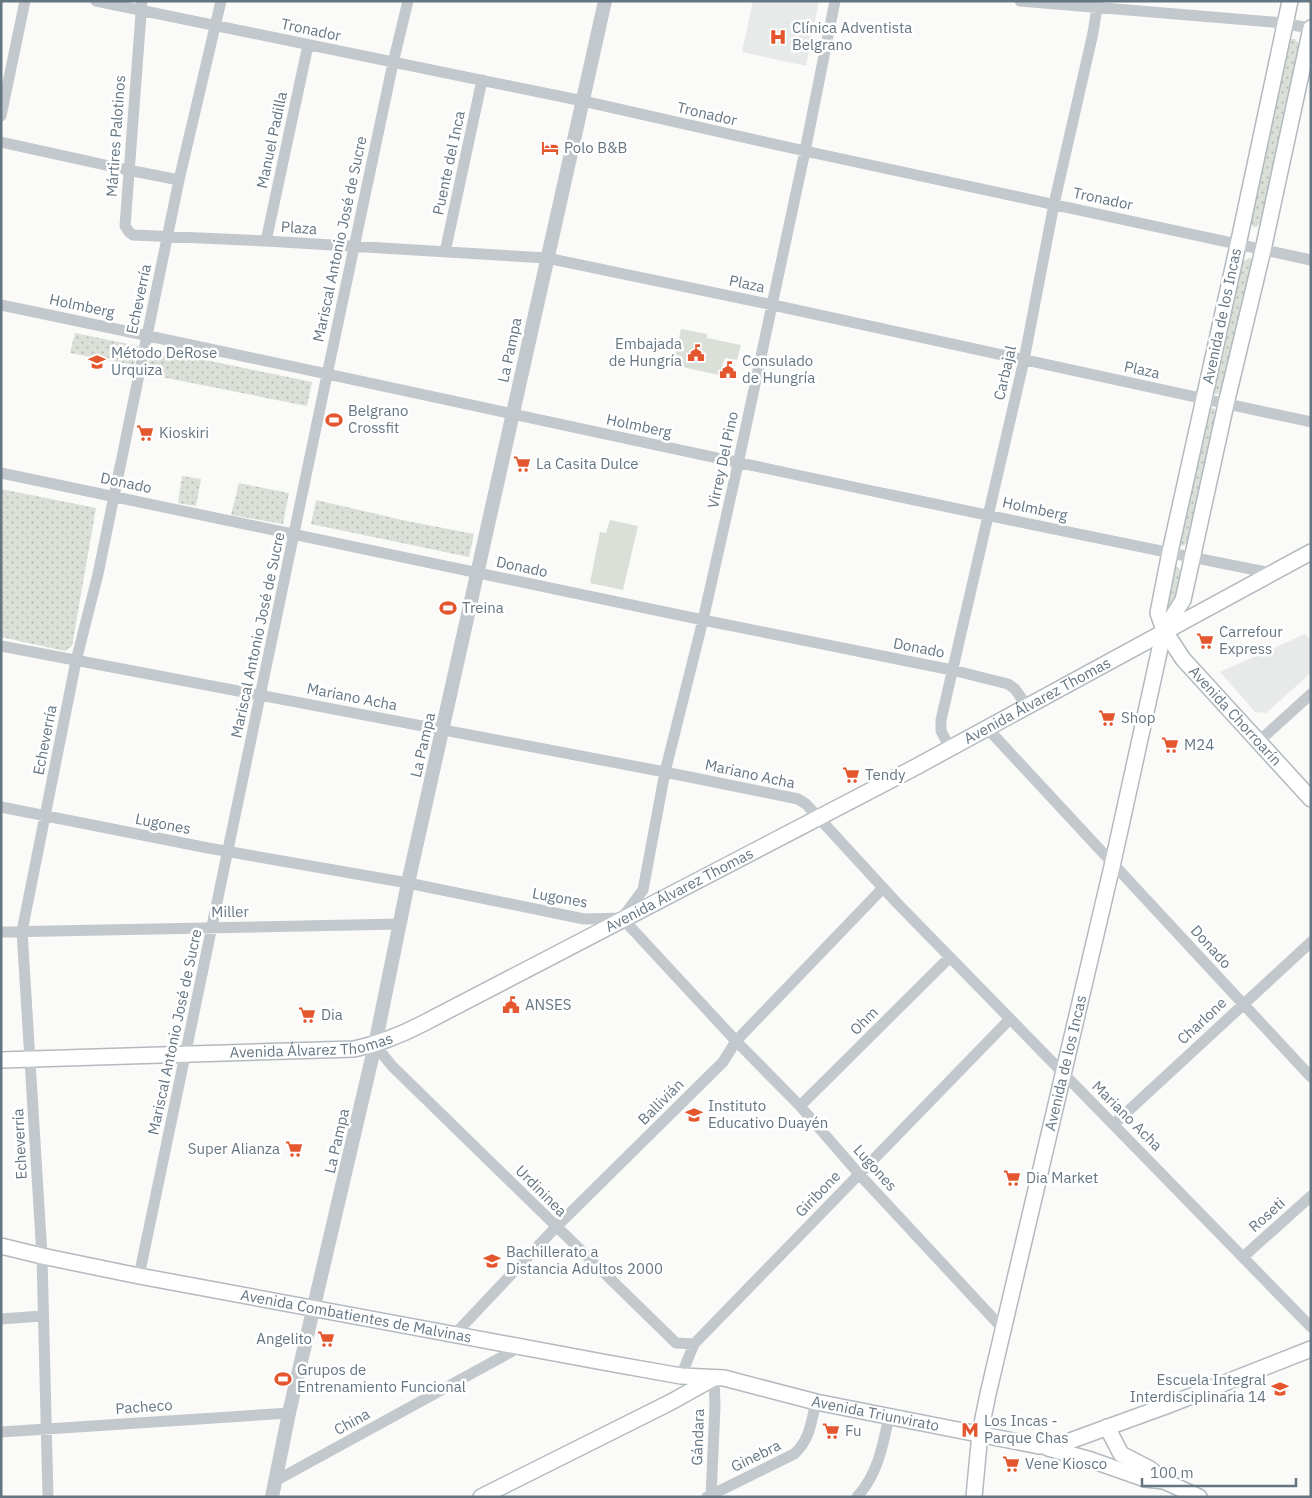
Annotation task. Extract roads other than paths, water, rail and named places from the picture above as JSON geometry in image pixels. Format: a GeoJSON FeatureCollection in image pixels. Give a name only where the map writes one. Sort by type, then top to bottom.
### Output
{"type":"FeatureCollection","features":[{"type":"Feature","properties":{"kind":"main road","name":"Avenida de los Incas"},"geometry":{"type":"LineString","coordinates":[[1164,630],[1158,613],[1170,552],[1290,1]]}},
{"type":"Feature","properties":{"kind":"main road","name":"Avenida de los Incas"},"geometry":{"type":"LineString","coordinates":[[974,1497],[980,1433],[988,1394],[1113,862],[1164,630],[1184,600],[1192,557],[1263,250],[1311,28]]}},
{"type":"Feature","properties":{"kind":"main road","name":"Avenida Álvarez Thomas"},"geometry":{"type":"LineString","coordinates":[[1,1060],[354,1049],[375,1045],[424,1023],[950,748],[1164,630],[1311,552]]}},
{"type":"Feature","properties":{"kind":"main road","name":"Avenida Chorroarín"},"geometry":{"type":"LineString","coordinates":[[1164,630],[1183,659],[1311,799]]}},
{"type":"Feature","properties":{"kind":"main road","name":"Avenida Combatientes de Malvinas"},"geometry":{"type":"LineString","coordinates":[[1,1246],[139,1276],[520,1347],[681,1376],[714,1378]]}},
{"type":"Feature","properties":{"kind":"main road","name":"Avenida Triunvirato"},"geometry":{"type":"LineString","coordinates":[[714,1378],[724,1378],[816,1402],[1039,1446],[1060,1444],[1166,1406],[1311,1348]]}},
{"type":"Feature","properties":{"kind":"main road"},"geometry":{"type":"LineString","coordinates":[[482,1497],[671,1402],[714,1378]]}},
{"type":"Feature","properties":{"kind":"main road"},"geometry":{"type":"LineString","coordinates":[[1107,1427],[1121,1454],[1150,1469],[1178,1492],[1199,1497]]}},
{"type":"Feature","properties":{"kind":"main road"},"geometry":{"type":"LineString","coordinates":[[1039,1446],[1106,1465],[1146,1479],[1164,1481]]}},
{"type":"Feature","properties":{"kind":"street"},"geometry":{"type":"LineString","coordinates":[[1,116],[25,1]]}},
{"type":"Feature","properties":{"kind":"street","name":"Tronador"},"geometry":{"type":"LineString","coordinates":[[96,1],[141,6],[308,45],[583,101],[1311,260]]}},
{"type":"Feature","properties":{"kind":"street","name":"Echeverría"},"geometry":{"type":"LineString","coordinates":[[48,1497],[42,1256],[22,932],[76,661],[98,574],[179,180],[221,1]]}},
{"type":"Feature","properties":{"kind":"street","name":"Mariscal Antonio José de Sucre"},"geometry":{"type":"LineString","coordinates":[[139,1276],[354,247],[408,1]]}},
{"type":"Feature","properties":{"kind":"street","name":"La Pampa"},"geometry":{"type":"LineString","coordinates":[[272,1497],[277,1480],[289,1413],[375,1045],[408,883],[605,1]]}},
{"type":"Feature","properties":{"kind":"street","name":"Virrey Del Pino"},"geometry":{"type":"LineString","coordinates":[[622,918],[643,890],[664,772],[703,620],[738,464],[773,305],[835,1]]}},
{"type":"Feature","properties":{"kind":"street"},"geometry":{"type":"LineString","coordinates":[[1020,1],[1098,4],[1311,28]]}},
{"type":"Feature","properties":{"kind":"street","name":"Carbajal"},"geometry":{"type":"LineString","coordinates":[[950,748],[941,731],[941,720],[1024,360],[1054,204],[1098,4]]}},
{"type":"Feature","properties":{"kind":"street","name":"Mártires Palotinos"},"geometry":{"type":"LineString","coordinates":[[141,6],[125,226],[133,235],[168,236]]}},
{"type":"Feature","properties":{"kind":"street","name":"Manuel Padilla"},"geometry":{"type":"LineString","coordinates":[[266,240],[308,45]]}},
{"type":"Feature","properties":{"kind":"street","name":"Puente del Inca"},"geometry":{"type":"LineString","coordinates":[[445,252],[482,80]]}},
{"type":"Feature","properties":{"kind":"street"},"geometry":{"type":"LineString","coordinates":[[1,142],[179,180]]}},
{"type":"Feature","properties":{"kind":"street","name":"Plaza"},"geometry":{"type":"LineString","coordinates":[[168,236],[266,240],[547,258],[1311,422]]}},
{"type":"Feature","properties":{"kind":"street","name":"Holmberg"},"geometry":{"type":"LineString","coordinates":[[1,305],[738,464],[1271,573]]}},
{"type":"Feature","properties":{"kind":"street","name":"Donado"},"geometry":{"type":"LineString","coordinates":[[1,473],[703,620],[952,670],[1008,684],[1015,689],[1027,706]]}},
{"type":"Feature","properties":{"kind":"street","name":"Mariano Acha"},"geometry":{"type":"LineString","coordinates":[[1,646],[798,798],[806,804],[950,958],[1311,1327]]}},
{"type":"Feature","properties":{"kind":"street"},"geometry":{"type":"LineString","coordinates":[[1258,742],[1311,694]]}},
{"type":"Feature","properties":{"kind":"street","name":"Donado"},"geometry":{"type":"LineString","coordinates":[[987,728],[1311,1077]]}},
{"type":"Feature","properties":{"kind":"street","name":"Lugones"},"geometry":{"type":"LineString","coordinates":[[1,807],[228,851],[408,883],[584,919],[622,918],[736,1042],[800,1106],[859,1174],[1004,1330]]}},
{"type":"Feature","properties":{"kind":"street","name":"Ballivián"},"geometry":{"type":"LineString","coordinates":[[455,1334],[556,1227],[723,1062],[736,1042],[883,888]]}},
{"type":"Feature","properties":{"kind":"street","name":"Miller"},"geometry":{"type":"LineString","coordinates":[[1,932],[400,924]]}},
{"type":"Feature","properties":{"kind":"street","name":"Charlone"},"geometry":{"type":"LineString","coordinates":[[1114,1124],[1311,942]]}},
{"type":"Feature","properties":{"kind":"street","name":"Ohm"},"geometry":{"type":"LineString","coordinates":[[800,1106],[950,958]]}},
{"type":"Feature","properties":{"kind":"street","name":"Giribone"},"geometry":{"type":"LineString","coordinates":[[681,1376],[694,1344],[1010,1019]]}},
{"type":"Feature","properties":{"kind":"street","name":"Urdininea"},"geometry":{"type":"LineString","coordinates":[[375,1045],[392,1066],[676,1343],[694,1344]]}},
{"type":"Feature","properties":{"kind":"street","name":"Roseti"},"geometry":{"type":"LineString","coordinates":[[1243,1257],[1311,1196]]}},
{"type":"Feature","properties":{"kind":"street"},"geometry":{"type":"LineString","coordinates":[[1,1319],[42,1316]]}},
{"type":"Feature","properties":{"kind":"street","name":"China"},"geometry":{"type":"LineString","coordinates":[[277,1480],[520,1347]]}},
{"type":"Feature","properties":{"kind":"street","name":"Gándara"},"geometry":{"type":"LineString","coordinates":[[710,1496],[715,1406],[714,1378]]}},
{"type":"Feature","properties":{"kind":"street","name":"Ginebra"},"geometry":{"type":"LineString","coordinates":[[710,1496],[785,1459],[802,1447],[809,1432],[816,1402]]}},
{"type":"Feature","properties":{"kind":"street","name":"Pacheco"},"geometry":{"type":"LineString","coordinates":[[1,1432],[289,1413]]}},
{"type":"Feature","properties":{"kind":"street"},"geometry":{"type":"LineString","coordinates":[[857,1497],[877,1467],[889,1416]]}},
{"type":"Feature","properties":{"kind":"street"},"geometry":{"type":"LineString","coordinates":[[965,1497],[975,1480]]}},
{"type":"Feature","properties":{"kind":"place","name":"Clínica Adventista Belgrano"},"geometry":{"type":"Point","coordinates":[778,37]}},
{"type":"Feature","properties":{"kind":"place","name":"Polo B&B"},"geometry":{"type":"Point","coordinates":[550,148]}},
{"type":"Feature","properties":{"kind":"place","name":"Embajada de Hungría"},"geometry":{"type":"Point","coordinates":[696,353]}},
{"type":"Feature","properties":{"kind":"place","name":"Método DeRose Urquiza"},"geometry":{"type":"Point","coordinates":[97,362]}},
{"type":"Feature","properties":{"kind":"place","name":"Consulado de Hungría"},"geometry":{"type":"Point","coordinates":[728,370]}},
{"type":"Feature","properties":{"kind":"place","name":"Belgrano Crossfit"},"geometry":{"type":"Point","coordinates":[334,420]}},
{"type":"Feature","properties":{"kind":"place","name":"Kioskiri"},"geometry":{"type":"Point","coordinates":[145,433]}},
{"type":"Feature","properties":{"kind":"place","name":"La Casita Dulce"},"geometry":{"type":"Point","coordinates":[522,464]}},
{"type":"Feature","properties":{"kind":"place","name":"Treina"},"geometry":{"type":"Point","coordinates":[448,608]}},
{"type":"Feature","properties":{"kind":"place","name":"Carrefour Express"},"geometry":{"type":"Point","coordinates":[1205,641]}},
{"type":"Feature","properties":{"kind":"place","name":"Shop"},"geometry":{"type":"Point","coordinates":[1107,718]}},
{"type":"Feature","properties":{"kind":"place","name":"M24"},"geometry":{"type":"Point","coordinates":[1170,745]}},
{"type":"Feature","properties":{"kind":"place","name":"Tendy"},"geometry":{"type":"Point","coordinates":[851,775]}},
{"type":"Feature","properties":{"kind":"place","name":"ANSES"},"geometry":{"type":"Point","coordinates":[511,1005]}},
{"type":"Feature","properties":{"kind":"place","name":"Dia"},"geometry":{"type":"Point","coordinates":[307,1015]}},
{"type":"Feature","properties":{"kind":"place","name":"Instituto Educativo Duayén"},"geometry":{"type":"Point","coordinates":[694,1115]}},
{"type":"Feature","properties":{"kind":"place","name":"Super Alianza"},"geometry":{"type":"Point","coordinates":[294,1149]}},
{"type":"Feature","properties":{"kind":"place","name":"Dia Market"},"geometry":{"type":"Point","coordinates":[1012,1178]}},
{"type":"Feature","properties":{"kind":"place","name":"Bachillerato a Distancia Adultos 2000"},"geometry":{"type":"Point","coordinates":[492,1261]}},
{"type":"Feature","properties":{"kind":"place","name":"Angelito"},"geometry":{"type":"Point","coordinates":[326,1339]}},
{"type":"Feature","properties":{"kind":"place","name":"Grupos de Entrenamiento Funcional"},"geometry":{"type":"Point","coordinates":[283,1379]}},
{"type":"Feature","properties":{"kind":"place","name":"Escuela Integral Interdisciplinaria 14"},"geometry":{"type":"Point","coordinates":[1280,1389]}},
{"type":"Feature","properties":{"kind":"place","name":"Los Incas - Parque Chas"},"geometry":{"type":"Point","coordinates":[970,1430]}},
{"type":"Feature","properties":{"kind":"place","name":"Fu"},"geometry":{"type":"Point","coordinates":[831,1431]}},
{"type":"Feature","properties":{"kind":"place","name":"Vene Kiosco"},"geometry":{"type":"Point","coordinates":[1011,1464]}}]}
